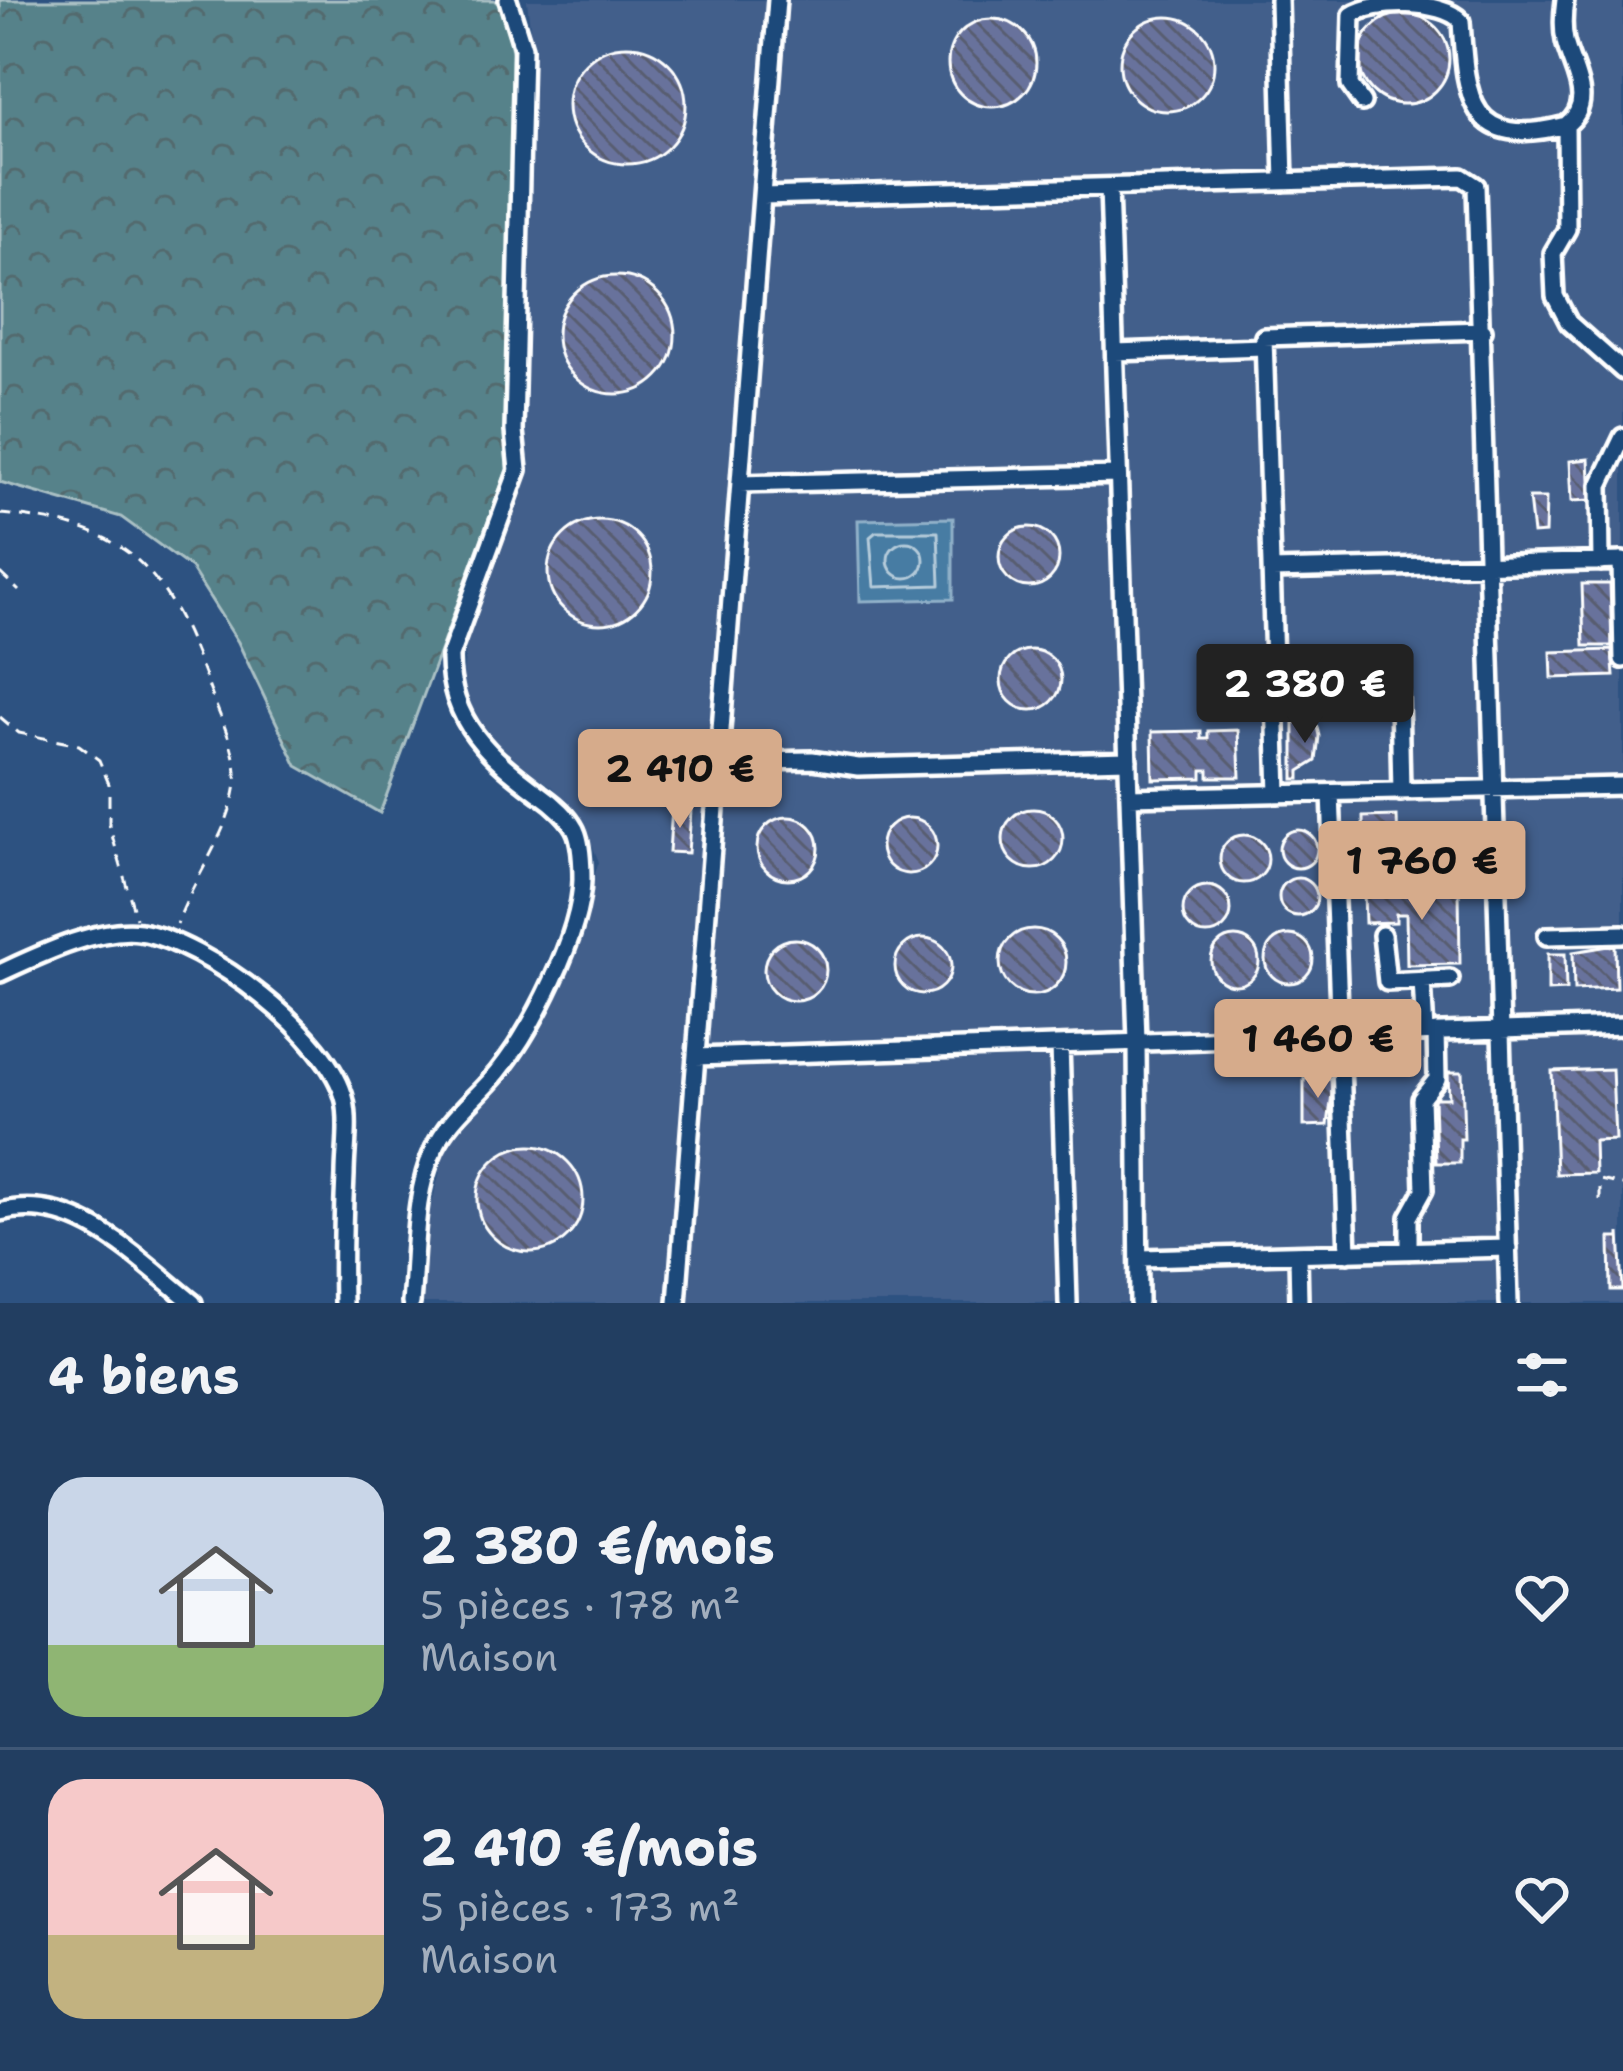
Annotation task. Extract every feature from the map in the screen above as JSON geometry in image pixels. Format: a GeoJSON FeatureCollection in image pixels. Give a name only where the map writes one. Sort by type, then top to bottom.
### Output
{"type":"FeatureCollection","features":[{"type":"Feature","properties":{"kind":"lane"},"geometry":{"type":"LineString","coordinates":[[411,1303],[421,1197],[432,1153],[454,1114],[494,1077],[536,1024],[582,884],[577,833],[553,803],[478,743],[463,722],[449,682],[450,656],[501,503],[518,470],[514,431],[523,48],[508,0]]}},
{"type":"Feature","properties":{"kind":"lane"},"geometry":{"type":"LineString","coordinates":[[677,1303],[777,0]]}},
{"type":"Feature","properties":{"kind":"lane"},"geometry":{"type":"LineString","coordinates":[[1279,0],[1284,182]]}},
{"type":"Feature","properties":{"kind":"lane"},"geometry":{"type":"LineString","coordinates":[[1565,0],[1564,38],[1580,83],[1580,107],[1566,124],[1567,229],[1553,253],[1555,296],[1569,323],[1623,370]]}},
{"type":"Feature","properties":{"kind":"lane"},"geometry":{"type":"LineString","coordinates":[[1362,102],[1350,85],[1352,15],[1367,3],[1433,1],[1461,21],[1466,95],[1480,115],[1507,129],[1566,124]]}},
{"type":"Feature","properties":{"kind":"lane"},"geometry":{"type":"LineString","coordinates":[[762,196],[1462,177],[1476,186],[1510,1303]]}},
{"type":"Feature","properties":{"kind":"lane"},"geometry":{"type":"LineString","coordinates":[[1109,187],[1137,1042],[1139,1303]]}},
{"type":"Feature","properties":{"kind":"lane"},"geometry":{"type":"LineString","coordinates":[[1278,794],[1264,337],[1483,330]]}},
{"type":"Feature","properties":{"kind":"lane"},"geometry":{"type":"LineString","coordinates":[[1114,352],[1264,347]]}},
{"type":"Feature","properties":{"kind":"lane"},"geometry":{"type":"LineString","coordinates":[[1601,562],[1600,485],[1623,437]]}},
{"type":"Feature","properties":{"kind":"lane"},"geometry":{"type":"LineString","coordinates":[[740,484],[1118,476]]}},
{"type":"Feature","properties":{"kind":"lane"},"geometry":{"type":"LineString","coordinates":[[1272,570],[1622,561],[1623,659]]}},
{"type":"Feature","properties":{"kind":"lane"},"geometry":{"type":"LineString","coordinates":[[1399,696],[1401,792]]}},
{"type":"Feature","properties":{"kind":"lane"},"geometry":{"type":"LineString","coordinates":[[718,762],[812,760],[858,767],[1127,760]]}},
{"type":"Feature","properties":{"kind":"lane"},"geometry":{"type":"LineString","coordinates":[[1129,797],[1623,787]]}},
{"type":"Feature","properties":{"kind":"lane"},"geometry":{"type":"LineString","coordinates":[[1331,794],[1348,1253]]}},
{"type":"Feature","properties":{"kind":"lane"},"geometry":{"type":"LineString","coordinates":[[0,973],[82,943],[139,932],[170,941],[266,1000],[334,1071],[346,1104],[343,1303]]}},
{"type":"Feature","properties":{"kind":"lane"},"geometry":{"type":"LineString","coordinates":[[1547,936],[1623,934]]}},
{"type":"Feature","properties":{"kind":"lane"},"geometry":{"type":"LineString","coordinates":[[1382,935],[1387,982],[1450,980]]}},
{"type":"Feature","properties":{"kind":"lane"},"geometry":{"type":"LineString","coordinates":[[1409,1251],[1409,1217],[1424,1190],[1421,1099],[1437,1079],[1422,981]]}},
{"type":"Feature","properties":{"kind":"lane"},"geometry":{"type":"LineString","coordinates":[[696,1057],[1623,1026]]}},
{"type":"Feature","properties":{"kind":"lane"},"geometry":{"type":"LineString","coordinates":[[1060,1045],[1068,1303]]}},
{"type":"Feature","properties":{"kind":"lane"},"geometry":{"type":"LineString","coordinates":[[0,1212],[66,1215],[94,1224],[193,1303]]}},
{"type":"Feature","properties":{"kind":"lane"},"geometry":{"type":"LineString","coordinates":[[1142,1258],[1508,1248]]}},
{"type":"Feature","properties":{"kind":"lane"},"geometry":{"type":"LineString","coordinates":[[1298,1254],[1299,1303]]}},
{"type":"Feature","properties":{"kind":"path"},"geometry":{"type":"LineString","coordinates":[[0,514],[66,526],[118,543],[151,569],[182,613],[236,770],[224,823],[170,941]]}},
{"type":"Feature","properties":{"kind":"path"},"geometry":{"type":"LineString","coordinates":[[0,573],[20,591]]}},
{"type":"Feature","properties":{"kind":"path"},"geometry":{"type":"LineString","coordinates":[[0,717],[19,733],[79,746],[99,760],[109,784],[109,825],[139,932]]}},
{"type":"Feature","properties":{"kind":"path"},"geometry":{"type":"LineString","coordinates":[[1600,1200],[1600,1180],[1623,1185]]}},
{"type":"Feature","properties":{"kind":"shaded area"},"geometry":{"type":"Polygon","coordinates":[[[527,0],[1623,0],[1623,1303],[421,1303],[426,1228],[448,1138],[538,1035],[599,862],[584,825],[553,787],[501,754],[475,724],[461,693],[468,630],[525,461],[534,63],[527,0]]]}},
{"type":"Feature","properties":{"kind":"green space"},"geometry":{"type":"Polygon","coordinates":[[[0,0],[494,0],[505,10],[512,52],[507,470],[380,813],[297,766],[238,642],[191,568],[121,517],[0,482],[0,0]]]}},
{"type":"Feature","properties":{"kind":"water"},"geometry":{"type":"Polygon","coordinates":[[[953,518],[953,599],[860,601],[858,520],[953,518]]]}},
{"type":"Feature","properties":{"kind":"building"},"geometry":{"type":"Polygon","coordinates":[[[1404,14],[1436,27],[1449,59],[1436,91],[1404,104],[1372,91],[1359,59],[1372,27],[1404,14]]]}},
{"type":"Feature","properties":{"kind":"building"},"geometry":{"type":"Polygon","coordinates":[[[1167,17],[1200,31],[1214,64],[1200,97],[1167,111],[1134,97],[1120,64],[1134,31],[1167,17]]]}},
{"type":"Feature","properties":{"kind":"building"},"geometry":{"type":"Polygon","coordinates":[[[992,19],[1009,22],[1023,32],[1033,46],[1033,80],[1023,94],[1009,104],[992,107],[975,104],[961,94],[951,80],[948,63],[951,46],[961,32],[975,22],[992,19]]]}},
{"type":"Feature","properties":{"kind":"building"},"geometry":{"type":"Polygon","coordinates":[[[627,46],[650,51],[669,63],[681,82],[686,105],[681,128],[669,147],[650,159],[627,164],[604,159],[585,147],[573,128],[568,105],[573,82],[585,63],[604,51],[627,46]]]}},
{"type":"Feature","properties":{"kind":"building"},"geometry":{"type":"Polygon","coordinates":[[[616,276],[639,280],[658,293],[671,312],[675,335],[671,358],[658,377],[639,390],[616,394],[593,390],[574,377],[561,358],[557,335],[561,312],[574,293],[593,280],[616,276]]]}},
{"type":"Feature","properties":{"kind":"building"},"geometry":{"type":"Polygon","coordinates":[[[1589,459],[1591,500],[1572,501],[1570,461],[1589,459]]]}},
{"type":"Feature","properties":{"kind":"building"},"geometry":{"type":"Polygon","coordinates":[[[1529,498],[1546,498],[1545,533],[1533,534],[1529,498]]]}},
{"type":"Feature","properties":{"kind":"building"},"geometry":{"type":"Polygon","coordinates":[[[600,520],[620,524],[637,535],[648,552],[652,572],[648,592],[637,609],[620,620],[600,624],[580,620],[563,609],[552,592],[548,572],[552,552],[563,535],[580,524],[600,520]]]}},
{"type":"Feature","properties":{"kind":"building"},"geometry":{"type":"Polygon","coordinates":[[[1029,527],[1050,536],[1059,557],[1050,578],[1029,587],[1008,578],[999,557],[1008,536],[1029,527]]]}},
{"type":"Feature","properties":{"kind":"building"},"geometry":{"type":"Polygon","coordinates":[[[1582,584],[1610,584],[1612,646],[1584,646],[1582,584]]]}},
{"type":"Feature","properties":{"kind":"building"},"geometry":{"type":"Polygon","coordinates":[[[1031,650],[1052,659],[1061,680],[1052,701],[1031,710],[1010,701],[1001,680],[1010,659],[1031,650]]]}},
{"type":"Feature","properties":{"kind":"building"},"geometry":{"type":"Polygon","coordinates":[[[1612,650],[1614,676],[1552,678],[1551,652],[1612,650]]]}},
{"type":"Feature","properties":{"kind":"building"},"geometry":{"type":"Polygon","coordinates":[[[1294,723],[1316,723],[1319,736],[1316,761],[1300,771],[1300,779],[1294,779],[1294,723]]]}},
{"type":"Feature","properties":{"kind":"building"},"geometry":{"type":"Polygon","coordinates":[[[1238,730],[1240,777],[1209,777],[1209,770],[1202,770],[1202,778],[1153,779],[1152,732],[1201,731],[1201,739],[1208,739],[1208,731],[1238,730]]]}},
{"type":"Feature","properties":{"kind":"building"},"geometry":{"type":"Polygon","coordinates":[[[672,808],[691,810],[688,853],[669,852],[672,808]]]}},
{"type":"Feature","properties":{"kind":"building"},"geometry":{"type":"Polygon","coordinates":[[[1033,809],[1054,818],[1063,839],[1054,860],[1033,869],[1012,860],[1003,839],[1012,818],[1033,809]]]}},
{"type":"Feature","properties":{"kind":"building"},"geometry":{"type":"Polygon","coordinates":[[[1397,816],[1398,846],[1445,845],[1446,889],[1364,892],[1363,817],[1397,816]]]}},
{"type":"Feature","properties":{"kind":"building"},"geometry":{"type":"Polygon","coordinates":[[[788,817],[810,826],[819,848],[810,870],[788,879],[766,870],[757,848],[766,826],[788,817]]]}},
{"type":"Feature","properties":{"kind":"building"},"geometry":{"type":"Polygon","coordinates":[[[909,818],[929,826],[937,846],[929,866],[909,874],[889,866],[881,846],[889,826],[909,818]]]}},
{"type":"Feature","properties":{"kind":"building"},"geometry":{"type":"Polygon","coordinates":[[[1298,830],[1311,836],[1317,849],[1311,862],[1298,868],[1285,862],[1279,849],[1285,836],[1298,830]]]}},
{"type":"Feature","properties":{"kind":"building"},"geometry":{"type":"Polygon","coordinates":[[[1244,835],[1261,842],[1268,859],[1261,876],[1244,883],[1227,876],[1220,859],[1227,842],[1244,835]]]}},
{"type":"Feature","properties":{"kind":"building"},"geometry":{"type":"Polygon","coordinates":[[[1298,878],[1311,884],[1317,897],[1311,910],[1298,916],[1285,910],[1279,897],[1285,884],[1298,878]]]}},
{"type":"Feature","properties":{"kind":"building"},"geometry":{"type":"Polygon","coordinates":[[[1207,886],[1224,893],[1231,910],[1224,927],[1207,934],[1190,927],[1183,910],[1190,893],[1207,886]]]}},
{"type":"Feature","properties":{"kind":"building"},"geometry":{"type":"Polygon","coordinates":[[[1459,890],[1460,964],[1407,965],[1406,914],[1396,914],[1396,922],[1365,923],[1364,892],[1459,890]]]}},
{"type":"Feature","properties":{"kind":"building"},"geometry":{"type":"Polygon","coordinates":[[[1033,929],[1056,939],[1066,962],[1056,985],[1033,995],[1010,985],[1000,962],[1010,939],[1033,929]]]}},
{"type":"Feature","properties":{"kind":"building"},"geometry":{"type":"Polygon","coordinates":[[[1289,935],[1306,942],[1313,959],[1306,976],[1289,983],[1272,976],[1265,959],[1272,942],[1289,935]]]}},
{"type":"Feature","properties":{"kind":"building"},"geometry":{"type":"Polygon","coordinates":[[[1235,937],[1252,944],[1259,961],[1252,978],[1235,985],[1218,978],[1211,961],[1218,944],[1235,937]]]}},
{"type":"Feature","properties":{"kind":"building"},"geometry":{"type":"Polygon","coordinates":[[[923,938],[943,946],[951,966],[943,986],[923,994],[903,986],[895,966],[903,946],[923,938]]]}},
{"type":"Feature","properties":{"kind":"building"},"geometry":{"type":"Polygon","coordinates":[[[795,939],[817,948],[826,970],[817,992],[795,1001],[773,992],[764,970],[773,948],[795,939]]]}},
{"type":"Feature","properties":{"kind":"building"},"geometry":{"type":"Polygon","coordinates":[[[1615,945],[1616,988],[1574,990],[1573,952],[1615,945]]]}},
{"type":"Feature","properties":{"kind":"building"},"geometry":{"type":"Polygon","coordinates":[[[1548,954],[1565,954],[1566,990],[1548,991],[1548,954]]]}},
{"type":"Feature","properties":{"kind":"building"},"geometry":{"type":"Polygon","coordinates":[[[1612,1069],[1615,1140],[1594,1141],[1595,1173],[1556,1174],[1552,1071],[1612,1069]]]}},
{"type":"Feature","properties":{"kind":"building"},"geometry":{"type":"Polygon","coordinates":[[[1448,1072],[1462,1072],[1464,1139],[1460,1139],[1460,1163],[1436,1163],[1434,1098],[1449,1098],[1448,1072]]]}},
{"type":"Feature","properties":{"kind":"building"},"geometry":{"type":"Polygon","coordinates":[[[1334,1078],[1328,1125],[1304,1126],[1304,1079],[1334,1078]]]}},
{"type":"Feature","properties":{"kind":"building"},"geometry":{"type":"Polygon","coordinates":[[[530,1146],[550,1150],[567,1162],[579,1179],[583,1199],[579,1219],[567,1236],[550,1248],[530,1252],[510,1248],[493,1236],[481,1219],[477,1199],[481,1179],[493,1162],[510,1150],[530,1146]]]}},
{"type":"Feature","properties":{"kind":"building"},"geometry":{"type":"Polygon","coordinates":[[[1620,1233],[1623,1290],[1611,1290],[1610,1238],[1620,1238],[1620,1233]]]}}]}
